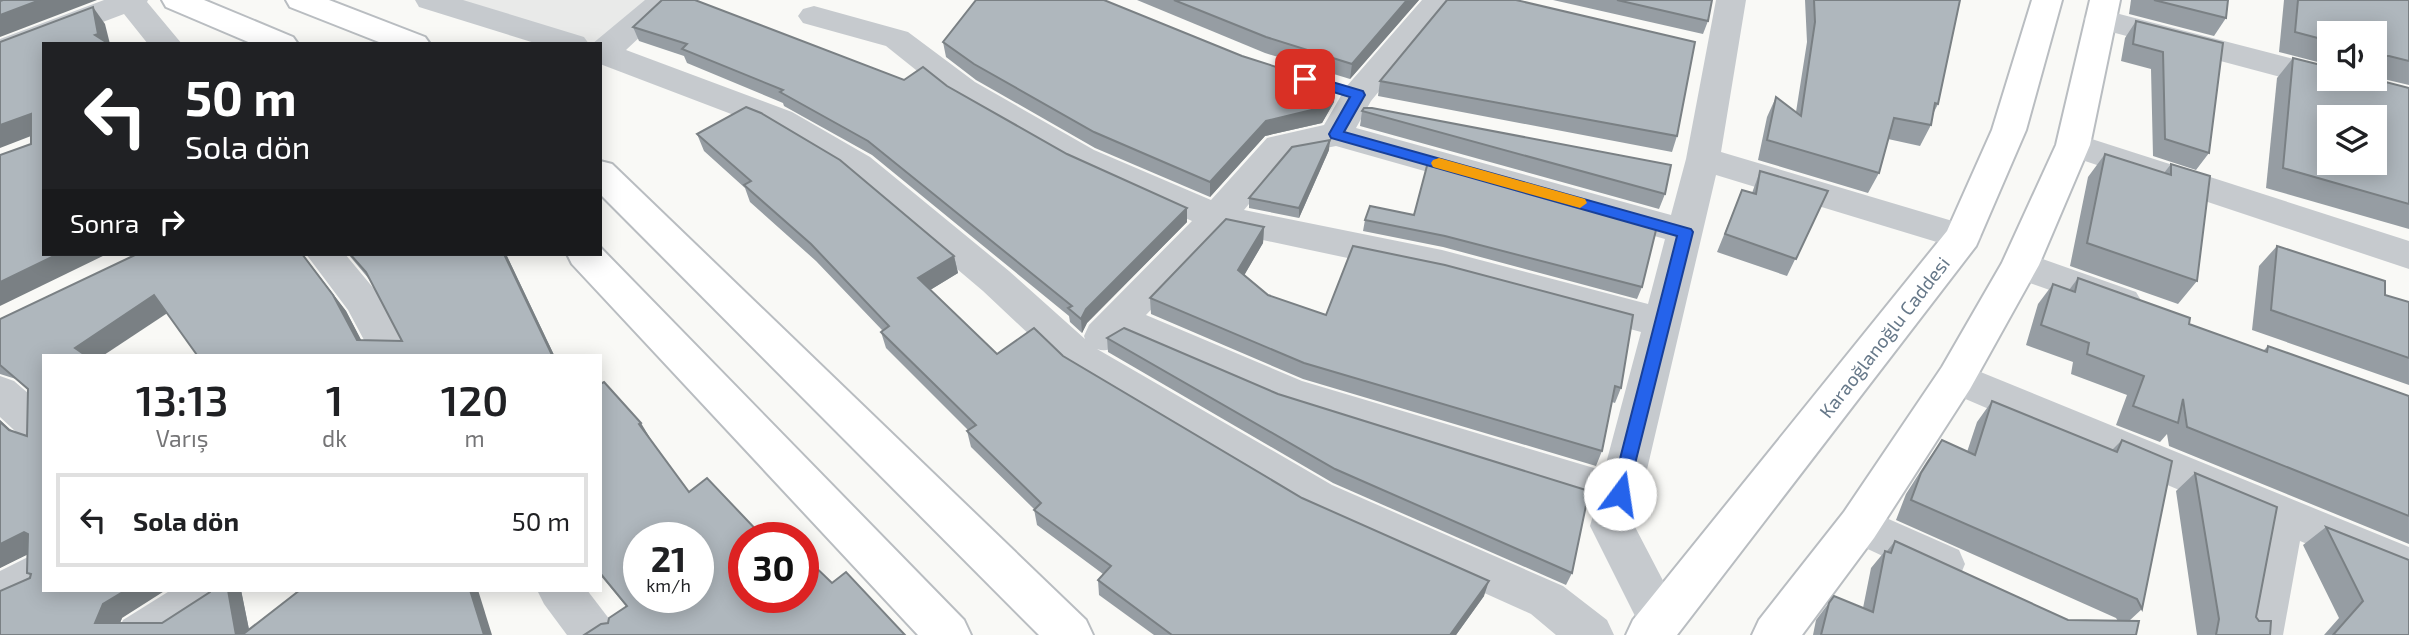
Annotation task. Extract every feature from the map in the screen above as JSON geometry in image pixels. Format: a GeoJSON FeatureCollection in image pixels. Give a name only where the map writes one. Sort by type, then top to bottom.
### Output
{"type":"FeatureCollection","features":[{"type":"Feature","properties":{"kind":"main road"},"geometry":{"type":"LineString","coordinates":[[177,0],[277,42]]}},
{"type":"Feature","properties":{"kind":"main road"},"geometry":{"type":"LineString","coordinates":[[301,0],[409,42]]}},
{"type":"Feature","properties":{"kind":"main road","name":"Karaoğlanoğlu Caddesi"},"geometry":{"type":"LineString","coordinates":[[1655,627],[1963,237],[2008,130],[2047,0]]}},
{"type":"Feature","properties":{"kind":"main road"},"geometry":{"type":"LineString","coordinates":[[1775,635],[1859,526],[1956,378],[2020,265],[2073,145],[2103,10]]}},
{"type":"Feature","properties":{"kind":"main road"},"geometry":{"type":"LineString","coordinates":[[602,175],[1070,635]]}},
{"type":"Feature","properties":{"kind":"main road"},"geometry":{"type":"LineString","coordinates":[[587,256],[947,635]]}},
{"type":"Feature","properties":{"kind":"street"},"geometry":{"type":"LineString","coordinates":[[430,0],[567,42]]}},
{"type":"Feature","properties":{"kind":"street"},"geometry":{"type":"LineString","coordinates":[[602,44],[664,0]]}},
{"type":"Feature","properties":{"kind":"street"},"geometry":{"type":"LineString","coordinates":[[1655,627],[1612,526],[1685,232],[1710,49],[1731,0]]}},
{"type":"Feature","properties":{"kind":"street"},"geometry":{"type":"LineString","coordinates":[[0,51],[131,1],[164,42]]}},
{"type":"Feature","properties":{"kind":"street"},"geometry":{"type":"LineString","coordinates":[[1081,359],[1217,218],[1279,146],[1352,107],[1430,2]]}},
{"type":"Feature","properties":{"kind":"street"},"geometry":{"type":"LineString","coordinates":[[2103,10],[2317,74]]}},
{"type":"Feature","properties":{"kind":"street"},"geometry":{"type":"LineString","coordinates":[[814,16],[897,39],[963,90],[1082,158],[1217,218],[1442,264],[1662,323]]}},
{"type":"Feature","properties":{"kind":"street"},"geometry":{"type":"LineString","coordinates":[[602,53],[780,120],[858,166],[996,281],[1081,359],[1317,498],[1547,600],[1591,635]]}},
{"type":"Feature","properties":{"kind":"street"},"geometry":{"type":"LineString","coordinates":[[1352,107],[1685,232]]}},
{"type":"Feature","properties":{"kind":"street"},"geometry":{"type":"LineString","coordinates":[[2073,145],[2409,255]]}},
{"type":"Feature","properties":{"kind":"street"},"geometry":{"type":"LineString","coordinates":[[1693,166],[1963,237]]}},
{"type":"Feature","properties":{"kind":"street"},"geometry":{"type":"LineString","coordinates":[[326,256],[362,300],[390,354]]}},
{"type":"Feature","properties":{"kind":"street"},"geometry":{"type":"LineString","coordinates":[[2020,265],[2150,312]]}},
{"type":"Feature","properties":{"kind":"street"},"geometry":{"type":"LineString","coordinates":[[1119,320],[1292,394],[1620,494]]}},
{"type":"Feature","properties":{"kind":"street"},"geometry":{"type":"LineString","coordinates":[[1956,378],[2409,566]]}},
{"type":"Feature","properties":{"kind":"street"},"geometry":{"type":"LineString","coordinates":[[0,391],[42,430]]}},
{"type":"Feature","properties":{"kind":"street"},"geometry":{"type":"LineString","coordinates":[[2260,635],[2283,513]]}},
{"type":"Feature","properties":{"kind":"street"},"geometry":{"type":"LineString","coordinates":[[1859,526],[1985,583]]}},
{"type":"Feature","properties":{"kind":"street"},"geometry":{"type":"LineString","coordinates":[[0,594],[42,570]]}},
{"type":"Feature","properties":{"kind":"street"},"geometry":{"type":"LineString","coordinates":[[155,613],[204,592]]}},
{"type":"Feature","properties":{"kind":"street"},"geometry":{"type":"LineString","coordinates":[[561,592],[590,634]]}},
{"type":"Feature","properties":{"kind":"shaded area"},"geometry":{"type":"Polygon","coordinates":[[[430,0],[664,0],[602,43],[566,42],[430,0]]]}},
{"type":"Feature","properties":{"kind":"building"},"geometry":{"type":"Polygon","coordinates":[[[40,0],[0,15],[0,1],[40,0]]]}},
{"type":"Feature","properties":{"kind":"building"},"geometry":{"type":"Polygon","coordinates":[[[662,0],[695,0],[904,80],[923,67],[947,86],[1067,154],[1187,208],[1086,309],[1081,319],[1068,308],[1072,306],[868,141],[780,92],[783,90],[682,49],[687,44],[633,27],[662,0]]]}},
{"type":"Feature","properties":{"kind":"building"},"geometry":{"type":"Polygon","coordinates":[[[976,0],[1104,0],[1242,56],[1336,86],[1324,107],[1266,121],[1210,182],[1094,132],[974,64],[943,42],[976,0]]]}},
{"type":"Feature","properties":{"kind":"building"},"geometry":{"type":"Polygon","coordinates":[[[1174,0],[1407,0],[1352,64],[1266,37],[1174,0]]]}},
{"type":"Feature","properties":{"kind":"building"},"geometry":{"type":"Polygon","coordinates":[[[1447,0],[1516,0],[1695,42],[1677,136],[1380,81],[1447,0]]]}},
{"type":"Feature","properties":{"kind":"building"},"geometry":{"type":"Polygon","coordinates":[[[1617,0],[1712,0],[1708,21],[1617,0]]]}},
{"type":"Feature","properties":{"kind":"building"},"geometry":{"type":"Polygon","coordinates":[[[1814,0],[1960,0],[1931,125],[1894,118],[1879,173],[1767,140],[1776,97],[1801,116],[1815,22],[1814,0]]]}},
{"type":"Feature","properties":{"kind":"building"},"geometry":{"type":"Polygon","coordinates":[[[2154,0],[2228,0],[2226,18],[2154,0]]]}},
{"type":"Feature","properties":{"kind":"building"},"geometry":{"type":"Polygon","coordinates":[[[2298,0],[2409,0],[2409,61],[2387,56],[2387,21],[2317,21],[2317,38],[2295,32],[2298,0]]]}},
{"type":"Feature","properties":{"kind":"building"},"geometry":{"type":"Polygon","coordinates":[[[93,7],[98,34],[95,35],[106,42],[42,42],[42,256],[54,256],[0,282],[0,155],[31,144],[31,114],[0,125],[0,42],[93,7]]]}},
{"type":"Feature","properties":{"kind":"building"},"geometry":{"type":"Polygon","coordinates":[[[2136,21],[2223,43],[2209,153],[2165,139],[2163,52],[2133,44],[2136,21]]]}},
{"type":"Feature","properties":{"kind":"building"},"geometry":{"type":"Polygon","coordinates":[[[2293,58],[2317,64],[2317,91],[2387,91],[2387,82],[2409,88],[2409,204],[2283,168],[2293,58]]]}},
{"type":"Feature","properties":{"kind":"building"},"geometry":{"type":"Polygon","coordinates":[[[746,107],[761,113],[840,160],[954,256],[918,278],[997,354],[1034,328],[1063,356],[1302,498],[1489,581],[1450,635],[1172,635],[1098,580],[1111,566],[1034,510],[1041,503],[967,431],[976,425],[881,332],[889,326],[811,244],[744,185],[751,181],[697,134],[746,107]]]}},
{"type":"Feature","properties":{"kind":"building"},"geometry":{"type":"Polygon","coordinates":[[[1364,108],[1671,165],[1665,194],[1362,111],[1364,108]]]}},
{"type":"Feature","properties":{"kind":"building"},"geometry":{"type":"Polygon","coordinates":[[[1330,140],[1299,208],[1249,198],[1292,147],[1330,140]]]}},
{"type":"Feature","properties":{"kind":"building"},"geometry":{"type":"Polygon","coordinates":[[[2105,154],[2171,175],[2171,164],[2210,176],[2197,281],[2087,243],[2105,154]]]}},
{"type":"Feature","properties":{"kind":"building"},"geometry":{"type":"Polygon","coordinates":[[[1428,162],[1657,226],[1642,287],[1445,236],[1365,220],[1370,206],[1414,215],[1428,162]]]}},
{"type":"Feature","properties":{"kind":"building"},"geometry":{"type":"Polygon","coordinates":[[[1760,171],[1828,191],[1796,259],[1725,234],[1742,190],[1756,194],[1760,171]]]}},
{"type":"Feature","properties":{"kind":"building"},"geometry":{"type":"Polygon","coordinates":[[[1226,219],[1264,227],[1238,270],[1268,295],[1326,315],[1353,246],[1445,265],[1633,315],[1621,388],[1615,386],[1602,451],[1304,363],[1150,298],[1226,219]]]}},
{"type":"Feature","properties":{"kind":"building"},"geometry":{"type":"Polygon","coordinates":[[[2277,246],[2385,281],[2385,295],[2409,302],[2409,358],[2271,310],[2277,246]]]}},
{"type":"Feature","properties":{"kind":"building"},"geometry":{"type":"Polygon","coordinates":[[[133,256],[304,256],[333,295],[357,340],[402,341],[366,272],[352,256],[505,256],[552,354],[196,354],[154,295],[75,348],[84,354],[42,354],[42,592],[123,592],[103,604],[95,623],[162,623],[210,592],[228,592],[236,635],[0,635],[0,591],[30,578],[31,574],[27,573],[28,534],[24,532],[0,544],[0,422],[9,430],[27,436],[28,389],[0,365],[0,319],[133,256]]]}},
{"type":"Feature","properties":{"kind":"building"},"geometry":{"type":"Polygon","coordinates":[[[2078,278],[2190,318],[2189,324],[2267,352],[2268,346],[2409,396],[2409,516],[2187,427],[2183,399],[2178,423],[2133,406],[2144,376],[2087,354],[2089,343],[2041,325],[2053,284],[2075,292],[2078,278]]]}},
{"type":"Feature","properties":{"kind":"building"},"geometry":{"type":"Polygon","coordinates":[[[1124,328],[1278,394],[1589,491],[1572,573],[1335,469],[1107,338],[1124,328]]]}},
{"type":"Feature","properties":{"kind":"building"},"geometry":{"type":"Polygon","coordinates":[[[604,382],[641,423],[639,424],[689,492],[707,478],[749,522],[728,522],[728,613],[819,613],[819,570],[832,583],[846,572],[905,635],[584,635],[601,624],[608,623],[609,618],[623,609],[623,613],[714,613],[714,522],[623,522],[623,601],[602,575],[604,382]]]}},
{"type":"Feature","properties":{"kind":"building"},"geometry":{"type":"Polygon","coordinates":[[[1992,401],[2117,452],[2122,440],[2172,461],[2142,609],[2137,599],[1911,500],[1921,473],[1942,440],[1975,455],[1992,401]]]}},
{"type":"Feature","properties":{"kind":"building"},"geometry":{"type":"Polygon","coordinates":[[[2195,473],[2277,507],[2256,617],[2259,621],[2271,621],[2270,635],[2216,635],[2219,619],[2195,473]]]}},
{"type":"Feature","properties":{"kind":"building"},"geometry":{"type":"Polygon","coordinates":[[[2326,527],[2409,560],[2409,635],[2333,635],[2363,601],[2326,527]]]}},
{"type":"Feature","properties":{"kind":"building"},"geometry":{"type":"Polygon","coordinates":[[[1895,541],[2068,620],[2139,621],[2136,635],[1821,635],[1829,603],[1834,596],[1873,612],[1885,551],[1891,553],[1895,541]]]}},
{"type":"Feature","properties":{"kind":"building"},"geometry":{"type":"Polygon","coordinates":[[[297,592],[471,592],[484,635],[242,635],[297,592]]]}},
{"type":"Feature","properties":{"kind":"slow traffic"},"geometry":{"type":"LineString","coordinates":[[1439,163],[1580,203]]}},
{"type":"Feature","properties":{"kind":"route"},"geometry":{"type":"LineString","coordinates":[[1305,79],[1358,95],[1336,134],[1685,232],[1620,494]]}}]}
